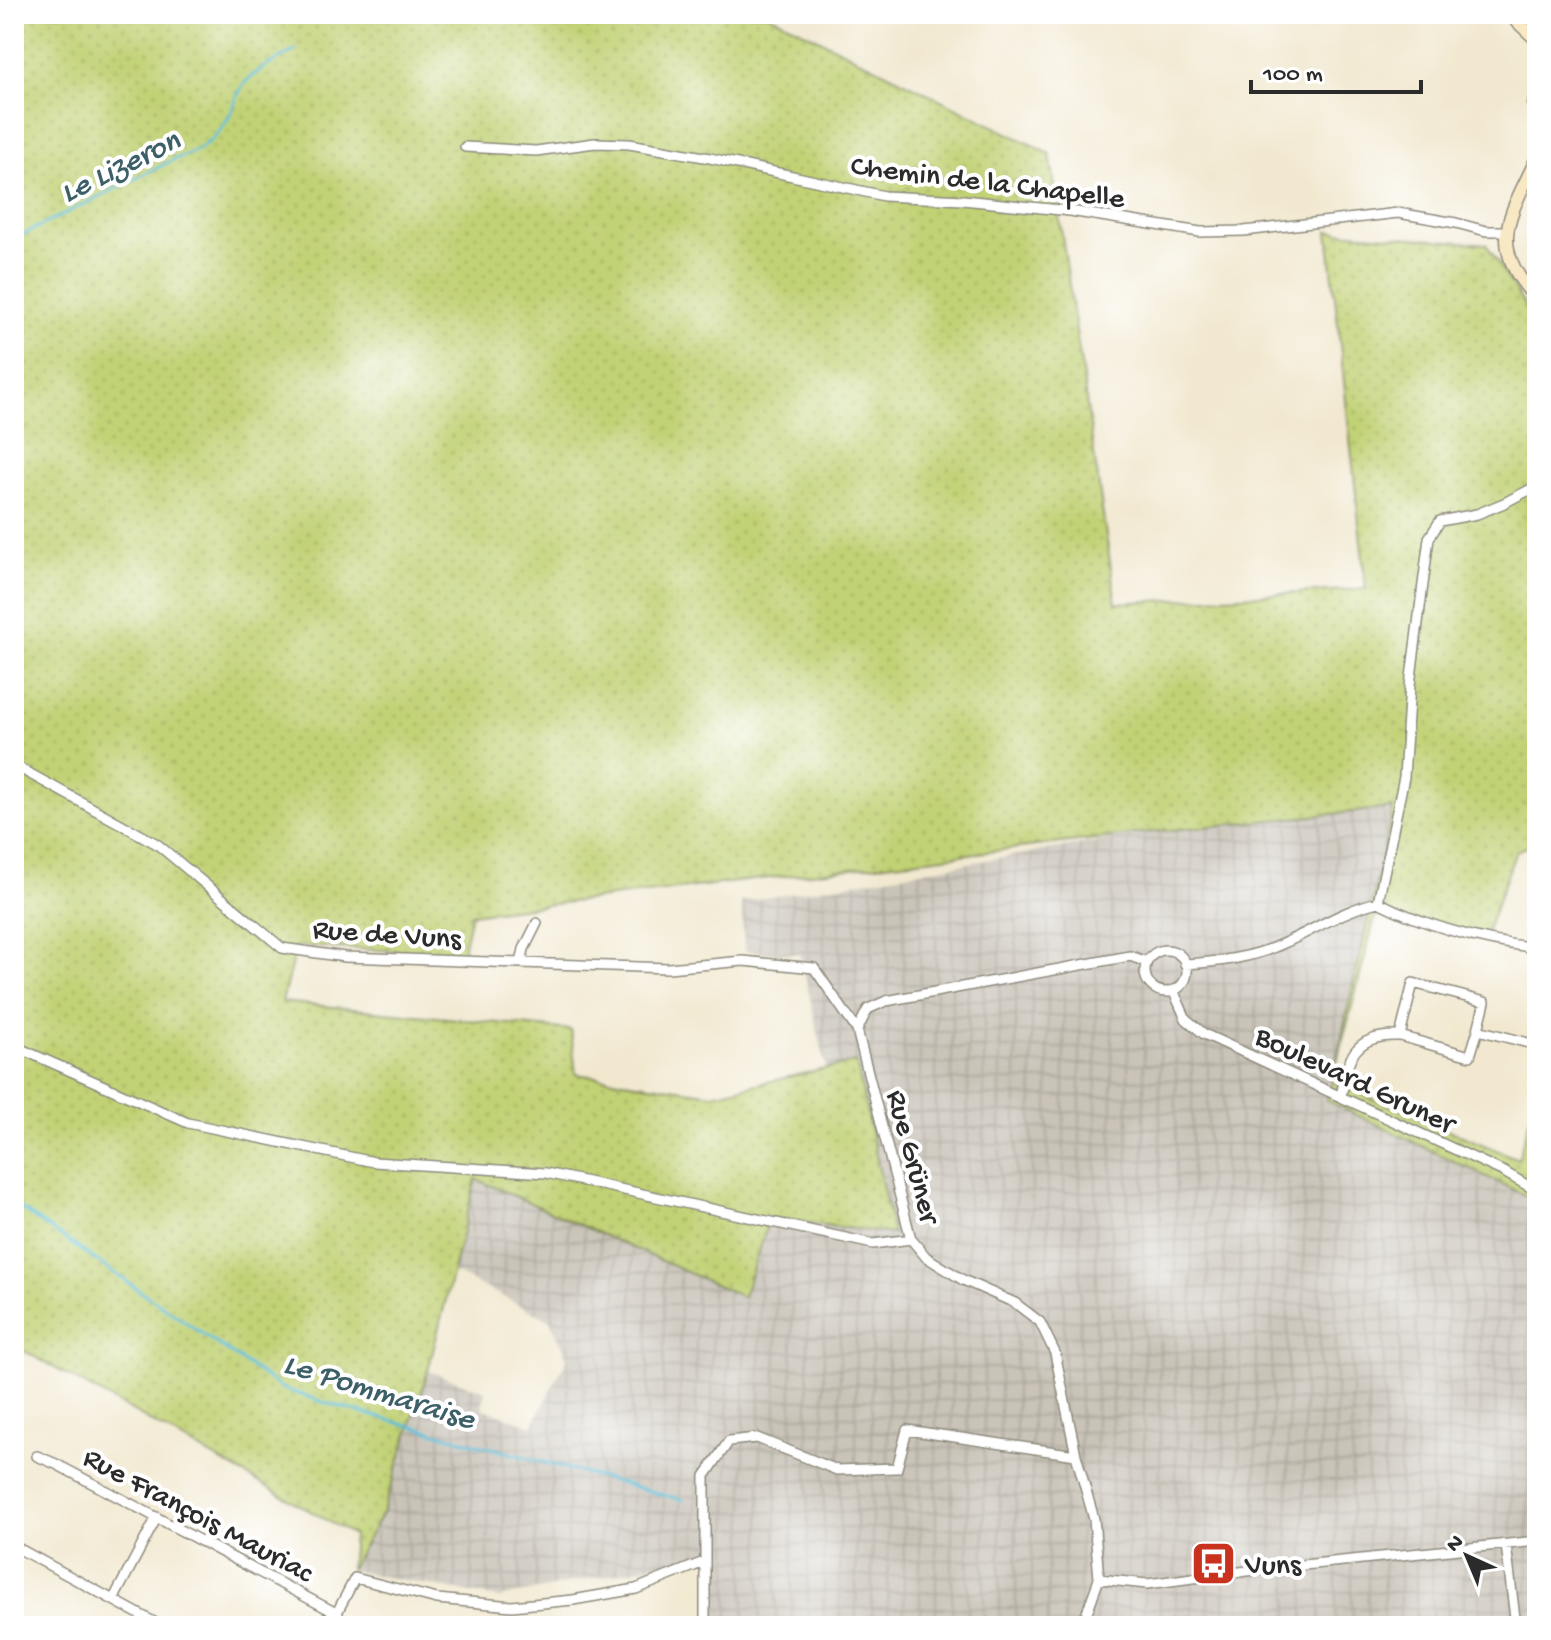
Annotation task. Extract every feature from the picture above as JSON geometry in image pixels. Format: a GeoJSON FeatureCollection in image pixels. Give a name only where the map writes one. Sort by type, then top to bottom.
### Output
{"type":"FeatureCollection","features":[{"type":"Feature","properties":{"kind":"main road"},"geometry":{"type":"LineString","coordinates":[[1509,14],[1536,41]]}},
{"type":"Feature","properties":{"kind":"main road"},"geometry":{"type":"LineString","coordinates":[[1537,91],[1534,105],[1537,118]]}},
{"type":"Feature","properties":{"kind":"main road"},"geometry":{"type":"LineString","coordinates":[[1537,158],[1514,203],[1505,231],[1514,268],[1537,299]]}},
{"type":"Feature","properties":{"kind":"main road"},"geometry":{"type":"LineString","coordinates":[[1525,185],[1537,171]]}},
{"type":"Feature","properties":{"kind":"street","name":"Chemin de la Chapelle"},"geometry":{"type":"LineString","coordinates":[[465,147],[536,151],[595,143],[629,144],[710,158],[884,196],[1070,211],[1200,232],[1244,231],[1398,213],[1486,231],[1505,231]]}},
{"type":"Feature","properties":{"kind":"street"},"geometry":{"type":"LineString","coordinates":[[1378,902],[1404,777],[1410,685],[1429,538],[1440,521],[1477,514],[1537,486]]}},
{"type":"Feature","properties":{"kind":"street","name":"Rue de Vuns"},"geometry":{"type":"LineString","coordinates":[[14,765],[157,844],[282,948],[345,957],[668,968],[743,961],[814,968]]}},
{"type":"Feature","properties":{"kind":"street"},"geometry":{"type":"LineString","coordinates":[[1185,964],[1223,961],[1279,946],[1355,907],[1378,902],[1404,915],[1466,937],[1537,948]]}},
{"type":"Feature","properties":{"kind":"street"},"geometry":{"type":"LineString","coordinates":[[521,963],[524,949],[537,923]]}},
{"type":"Feature","properties":{"kind":"street"},"geometry":{"type":"LineString","coordinates":[[1170,950],[1182,957],[1185,964],[1187,970],[1183,982],[1173,990],[1159,990],[1145,976],[1147,962],[1156,952],[1170,950]]}},
{"type":"Feature","properties":{"kind":"street"},"geometry":{"type":"LineString","coordinates":[[857,1030],[868,1009],[886,1001],[1130,956],[1147,962]]}},
{"type":"Feature","properties":{"kind":"street","name":"Rue Grüner"},"geometry":{"type":"LineString","coordinates":[[814,968],[857,1030],[911,1239],[926,1257],[963,1280],[1015,1303],[1040,1322],[1055,1353],[1076,1455],[1094,1519],[1099,1579]]}},
{"type":"Feature","properties":{"kind":"street"},"geometry":{"type":"LineString","coordinates":[[1341,1097],[1346,1065],[1362,1043],[1377,1035],[1400,1036],[1470,1056],[1485,1002],[1413,983],[1400,1036]]}},
{"type":"Feature","properties":{"kind":"street","name":"Boulevard Gruner"},"geometry":{"type":"LineString","coordinates":[[1173,990],[1186,1019],[1204,1034],[1504,1172],[1537,1191]]}},
{"type":"Feature","properties":{"kind":"street"},"geometry":{"type":"LineString","coordinates":[[1478,1030],[1536,1045]]}},
{"type":"Feature","properties":{"kind":"street"},"geometry":{"type":"LineString","coordinates":[[14,1046],[188,1123],[374,1162],[546,1173],[873,1244],[911,1239]]}},
{"type":"Feature","properties":{"kind":"street"},"geometry":{"type":"LineString","coordinates":[[705,1626],[705,1476],[729,1441],[757,1438],[837,1470],[897,1468],[907,1430],[1076,1455]]}},
{"type":"Feature","properties":{"kind":"street","name":"Rue François Mauriac"},"geometry":{"type":"LineString","coordinates":[[37,1456],[338,1614]]}},
{"type":"Feature","properties":{"kind":"street"},"geometry":{"type":"LineString","coordinates":[[113,1600],[157,1517]]}},
{"type":"Feature","properties":{"kind":"street"},"geometry":{"type":"LineString","coordinates":[[1082,1626],[1099,1579],[1147,1584],[1537,1541]]}},
{"type":"Feature","properties":{"kind":"street"},"geometry":{"type":"LineString","coordinates":[[1506,1545],[1516,1626]]}},
{"type":"Feature","properties":{"kind":"street"},"geometry":{"type":"LineString","coordinates":[[14,1546],[161,1626]]}},
{"type":"Feature","properties":{"kind":"street"},"geometry":{"type":"LineString","coordinates":[[330,1626],[355,1578],[437,1599],[512,1606],[636,1589],[704,1562]]}},
{"type":"Feature","properties":{"kind":"shaded area"},"geometry":{"type":"Polygon","coordinates":[[[1393,808],[1327,1101],[1537,1201],[1537,1626],[715,1626],[713,1553],[499,1598],[350,1570],[383,1512],[428,1371],[485,1391],[482,1408],[532,1426],[568,1357],[550,1320],[453,1272],[476,1179],[743,1296],[770,1218],[855,1062],[826,1068],[800,954],[745,951],[741,902],[1152,832],[1393,808]]]}},
{"type":"Feature","properties":{"kind":"green space"},"geometry":{"type":"Polygon","coordinates":[[[14,14],[768,14],[1050,154],[1116,603],[1366,589],[1328,231],[1486,244],[1530,314],[1537,318],[1537,843],[1516,851],[1485,936],[1376,914],[1332,1082],[1518,1159],[1537,1094],[1537,1201],[1327,1101],[1393,808],[1152,832],[471,914],[462,954],[296,946],[282,1002],[571,1030],[576,1074],[713,1094],[856,1062],[893,1234],[770,1218],[743,1297],[476,1179],[428,1371],[383,1512],[350,1570],[353,1535],[19,1348],[14,1356],[14,14]]]}},
{"type":"Feature","properties":{"kind":"waterway","name":"Le Lizeron"},"geometry":{"type":"LineString","coordinates":[[14,239],[201,148],[226,122],[244,84],[262,69],[296,50]]}},
{"type":"Feature","properties":{"kind":"waterway","name":"Le Pommaraise"},"geometry":{"type":"LineString","coordinates":[[14,1204],[281,1388],[683,1500]]}},
{"type":"Feature","properties":{"kind":"place","name":"Vuns"},"geometry":{"type":"Point","coordinates":[1214,1563]}}]}
